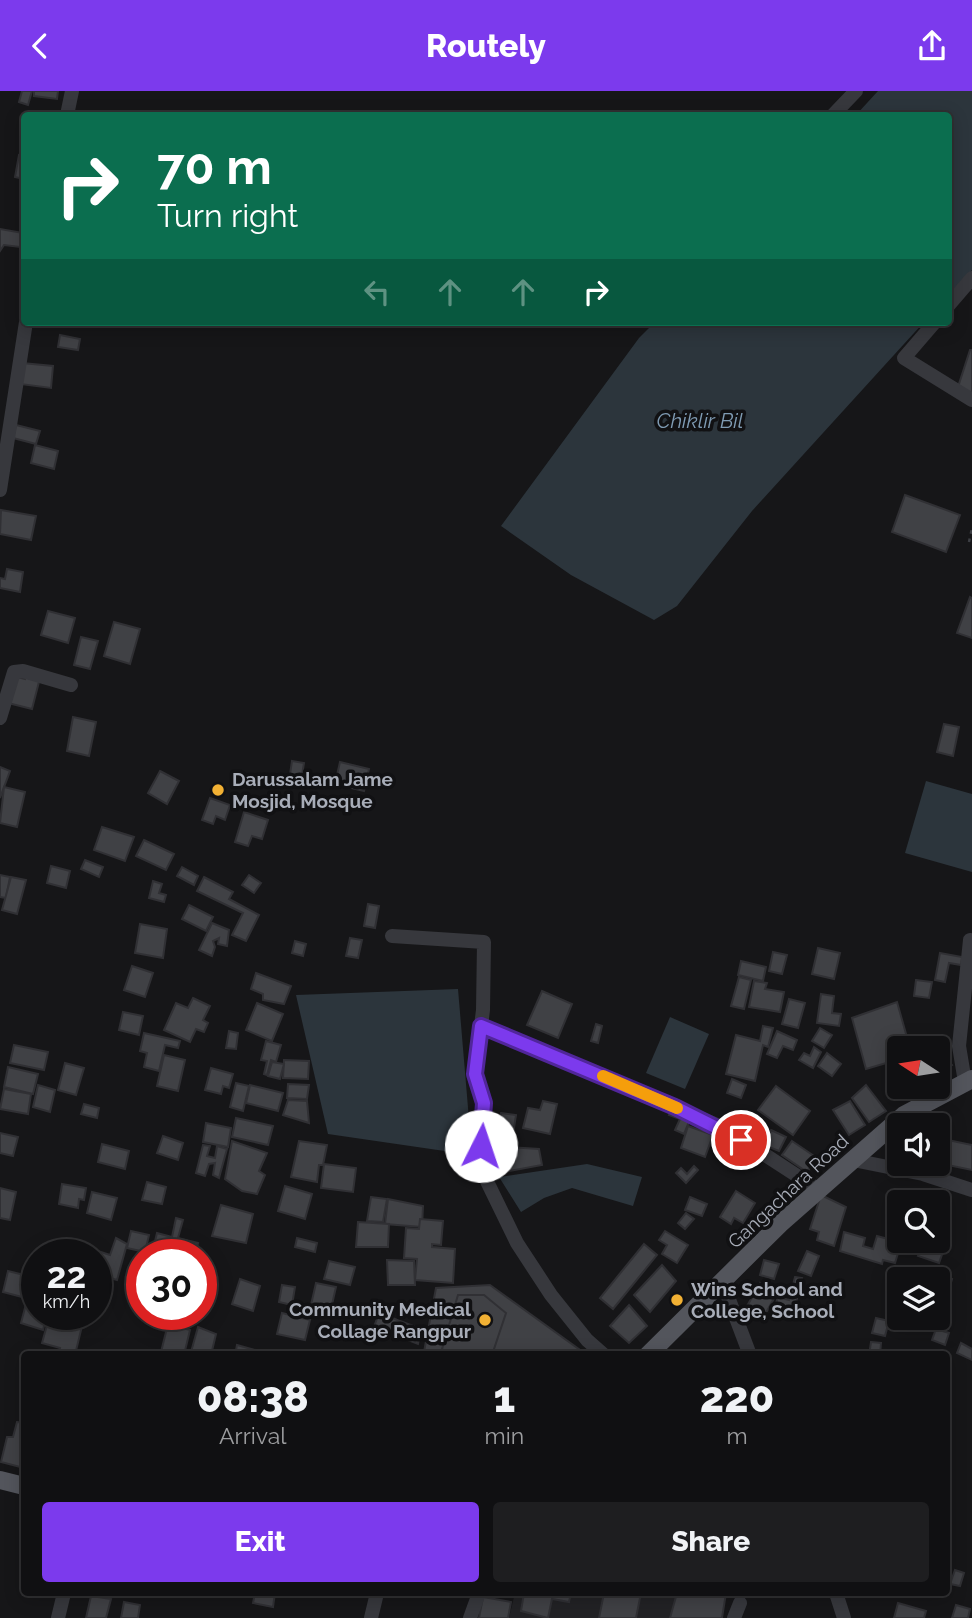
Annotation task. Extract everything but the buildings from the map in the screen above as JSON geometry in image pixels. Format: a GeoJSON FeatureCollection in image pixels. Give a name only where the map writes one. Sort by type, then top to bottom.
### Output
{"type":"FeatureCollection","features":[{"type":"Feature","properties":{"kind":"main road","name":"Gangachara Road"},"geometry":{"type":"LineString","coordinates":[[652,1351],[819,1190],[904,1115],[968,1080]]}},
{"type":"Feature","properties":{"kind":"main road"},"geometry":{"type":"LineString","coordinates":[[0,1481],[21,1485]]}},
{"type":"Feature","properties":{"kind":"street"},"geometry":{"type":"LineString","coordinates":[[67,112],[72,91]]}},
{"type":"Feature","properties":{"kind":"street"},"geometry":{"type":"LineString","coordinates":[[836,112],[856,91]]}},
{"type":"Feature","properties":{"kind":"street"},"geometry":{"type":"LineString","coordinates":[[952,301],[972,278]]}},
{"type":"Feature","properties":{"kind":"street"},"geometry":{"type":"LineString","coordinates":[[0,490],[25,326]]}},
{"type":"Feature","properties":{"kind":"street"},"geometry":{"type":"LineString","coordinates":[[932,326],[904,358],[972,400]]}},
{"type":"Feature","properties":{"kind":"street"},"geometry":{"type":"LineString","coordinates":[[0,718],[14,672],[23,671],[71,685]]}},
{"type":"Feature","properties":{"kind":"street"},"geometry":{"type":"LineString","coordinates":[[392,936],[484,941],[481,1026],[475,1074],[484,1103],[480,1167],[517,1243],[551,1295],[587,1340],[599,1351]]}},
{"type":"Feature","properties":{"kind":"street"},"geometry":{"type":"LineString","coordinates":[[968,1080],[958,1046],[970,940]]}},
{"type":"Feature","properties":{"kind":"street"},"geometry":{"type":"LineString","coordinates":[[481,1026],[724,1128],[819,1190]]}},
{"type":"Feature","properties":{"kind":"street"},"geometry":{"type":"LineString","coordinates":[[853,1160],[923,1174],[972,1190]]}},
{"type":"Feature","properties":{"kind":"street"},"geometry":{"type":"LineString","coordinates":[[723,1281],[749,1351]]}},
{"type":"Feature","properties":{"kind":"street"},"geometry":{"type":"LineString","coordinates":[[58,1618],[63,1596]]}},
{"type":"Feature","properties":{"kind":"street"},"geometry":{"type":"LineString","coordinates":[[371,1618],[376,1596]]}},
{"type":"Feature","properties":{"kind":"street"},"geometry":{"type":"LineString","coordinates":[[470,1618],[478,1596]]}},
{"type":"Feature","properties":{"kind":"street"},"geometry":{"type":"LineString","coordinates":[[837,1596],[844,1618]]}},
{"type":"Feature","properties":{"kind":"street"},"geometry":{"type":"LineString","coordinates":[[734,1618],[740,1602]]}},
{"type":"Feature","properties":{"kind":"path"},"geometry":{"type":"LineString","coordinates":[[969,542],[972,528]]}},
{"type":"Feature","properties":{"kind":"shaded area"},"geometry":{"type":"Polygon","coordinates":[[[514,1596],[725,1596],[720,1618],[509,1618],[514,1596]]]}},
{"type":"Feature","properties":{"kind":"water"},"geometry":{"type":"Polygon","coordinates":[[[878,91],[972,91],[972,270],[952,293],[952,112],[859,112],[878,91]]]}},
{"type":"Feature","properties":{"kind":"water","name":"Chiklir Bil"},"geometry":{"type":"Polygon","coordinates":[[[651,326],[920,326],[752,511],[677,606],[654,620],[571,575],[501,526],[639,338],[651,326]]]}},
{"type":"Feature","properties":{"kind":"water"},"geometry":{"type":"Polygon","coordinates":[[[926,781],[972,794],[972,872],[905,853],[926,781]]]}},
{"type":"Feature","properties":{"kind":"water"},"geometry":{"type":"Polygon","coordinates":[[[458,989],[472,1155],[328,1134],[296,995],[458,989]]]}},
{"type":"Feature","properties":{"kind":"water"},"geometry":{"type":"Polygon","coordinates":[[[670,1017],[709,1034],[685,1089],[646,1073],[670,1017]]]}},
{"type":"Feature","properties":{"kind":"water"},"geometry":{"type":"Polygon","coordinates":[[[587,1164],[642,1177],[633,1206],[572,1188],[544,1198],[521,1212],[499,1177],[587,1164]]]}},
{"type":"Feature","properties":{"kind":"slow traffic"},"geometry":{"type":"LineString","coordinates":[[603,1076],[677,1108]]}},
{"type":"Feature","properties":{"kind":"place","name":"Darussalam Jame Mosjid, Mosque"},"geometry":{"type":"Point","coordinates":[218,790]}},
{"type":"Feature","properties":{"kind":"place","name":"Wins School and College, School"},"geometry":{"type":"Point","coordinates":[677,1300]}},
{"type":"Feature","properties":{"kind":"place","name":"Community Medical Collage Rangpur"},"geometry":{"type":"Point","coordinates":[485,1320]}},
{"type":"Feature","properties":{"kind":"route"},"geometry":{"type":"LineString","coordinates":[[481,1146],[484,1103],[475,1074],[481,1026],[724,1128],[741,1140]]}}]}
